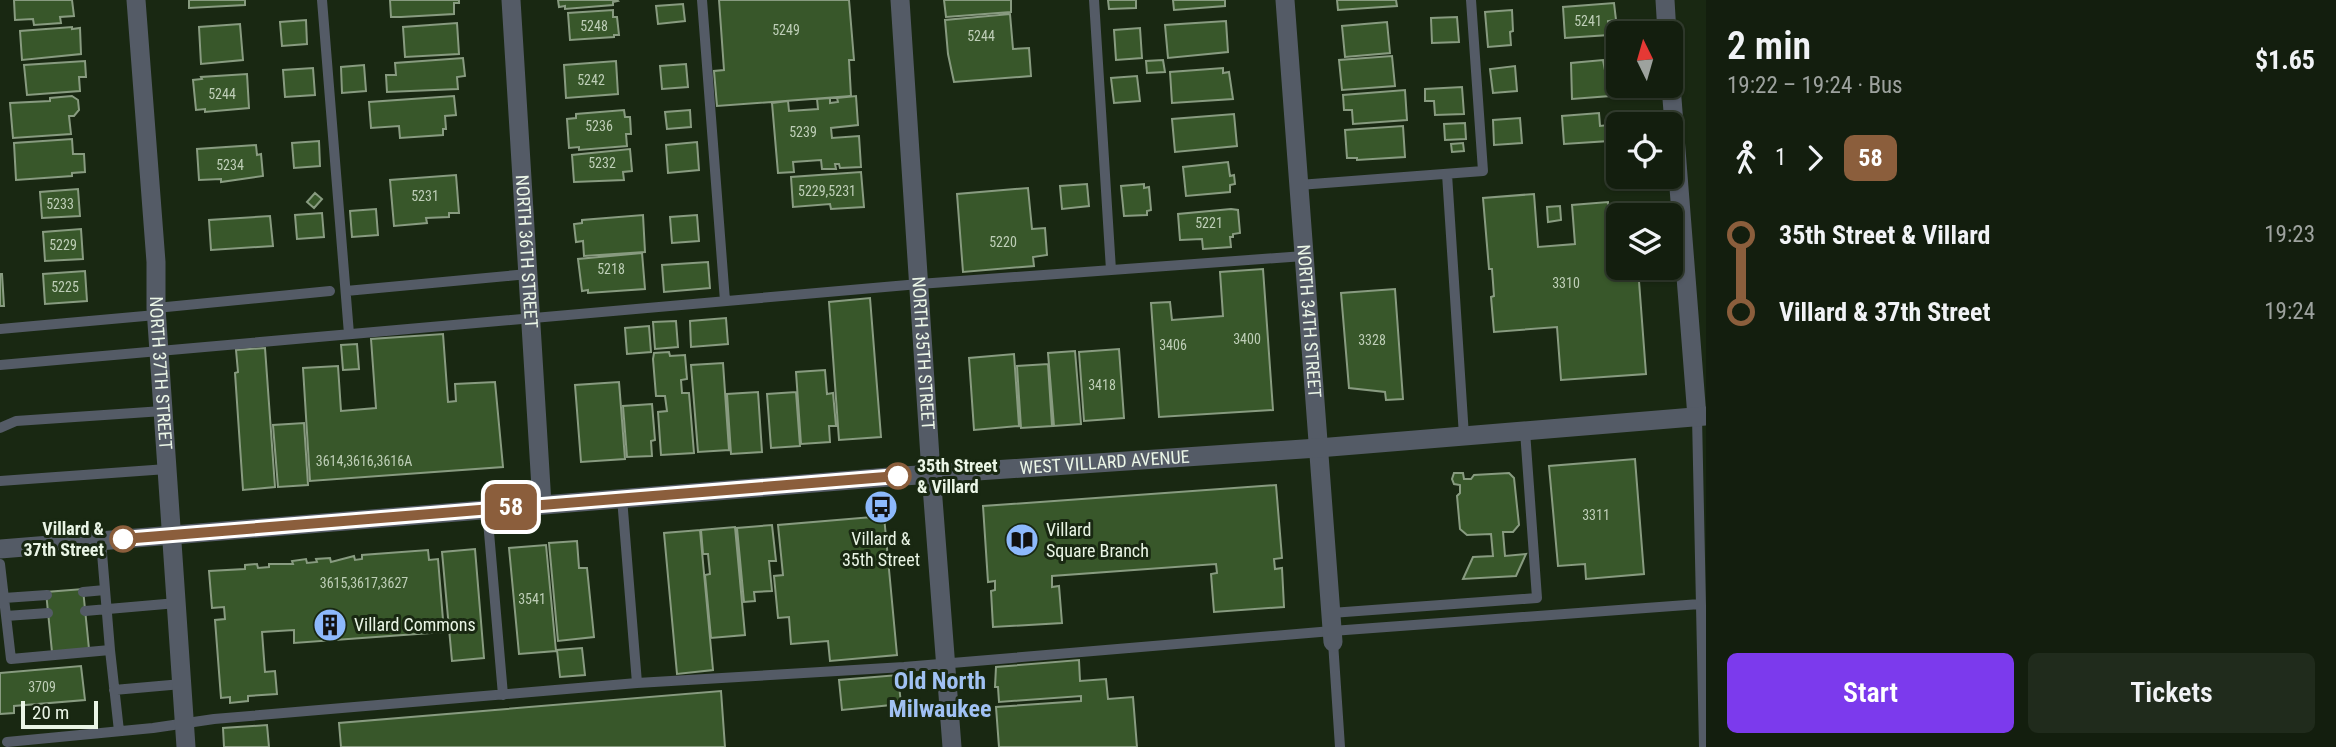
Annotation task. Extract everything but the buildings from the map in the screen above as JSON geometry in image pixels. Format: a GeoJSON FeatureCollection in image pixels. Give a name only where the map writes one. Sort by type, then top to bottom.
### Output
{"type":"FeatureCollection","features":[{"type":"Feature","properties":{"kind":"street","name":"NORTH 37TH STREET"},"geometry":{"type":"LineString","coordinates":[[136,0],[156,262],[156,312],[186,747]]}},
{"type":"Feature","properties":{"kind":"street","name":"NORTH 36TH STREET"},"geometry":{"type":"LineString","coordinates":[[511,0],[542,504]]}},
{"type":"Feature","properties":{"kind":"street","name":"NORTH 35TH STREET"},"geometry":{"type":"LineString","coordinates":[[900,0],[952,747]]}},
{"type":"Feature","properties":{"kind":"street","name":"NORTH 34TH STREET"},"geometry":{"type":"LineString","coordinates":[[1285,0],[1332,628]]}},
{"type":"Feature","properties":{"kind":"street"},"geometry":{"type":"LineString","coordinates":[[1665,0],[1666,21]]}},
{"type":"Feature","properties":{"kind":"street"},"geometry":{"type":"LineString","coordinates":[[1672,98],[1701,416]]}},
{"type":"Feature","properties":{"kind":"street","name":"WEST VILLARD AVENUE"},"geometry":{"type":"LineString","coordinates":[[0,549],[931,473],[1318,448],[1701,416]]}},
{"type":"Feature","properties":{"kind":"lane"},"geometry":{"type":"LineString","coordinates":[[323,0],[349,334]]}},
{"type":"Feature","properties":{"kind":"lane"},"geometry":{"type":"LineString","coordinates":[[702,0],[725,301]]}},
{"type":"Feature","properties":{"kind":"lane"},"geometry":{"type":"LineString","coordinates":[[1094,0],[1111,270]]}},
{"type":"Feature","properties":{"kind":"lane"},"geometry":{"type":"LineString","coordinates":[[1299,185],[1483,171],[1471,0]]}},
{"type":"Feature","properties":{"kind":"lane"},"geometry":{"type":"LineString","coordinates":[[1447,174],[1464,436]]}},
{"type":"Feature","properties":{"kind":"lane"},"geometry":{"type":"LineString","coordinates":[[0,365],[919,284],[1304,256]]}},
{"type":"Feature","properties":{"kind":"lane"},"geometry":{"type":"LineString","coordinates":[[346,291],[528,274]]}},
{"type":"Feature","properties":{"kind":"lane"},"geometry":{"type":"LineString","coordinates":[[0,329],[330,291]]}},
{"type":"Feature","properties":{"kind":"lane"},"geometry":{"type":"LineString","coordinates":[[0,428],[16,421],[163,411]]}},
{"type":"Feature","properties":{"kind":"lane"},"geometry":{"type":"LineString","coordinates":[[1701,416],[1703,592],[1700,604],[1704,747]]}},
{"type":"Feature","properties":{"kind":"lane"},"geometry":{"type":"LineString","coordinates":[[1332,628],[1537,598],[1525,431]]}},
{"type":"Feature","properties":{"kind":"lane"},"geometry":{"type":"LineString","coordinates":[[0,481],[167,469]]}},
{"type":"Feature","properties":{"kind":"lane"},"geometry":{"type":"LineString","coordinates":[[622,498],[637,683]]}},
{"type":"Feature","properties":{"kind":"lane"},"geometry":{"type":"LineString","coordinates":[[486,509],[503,695]]}},
{"type":"Feature","properties":{"kind":"lane"},"geometry":{"type":"LineString","coordinates":[[102,541],[119,732]]}},
{"type":"Feature","properties":{"kind":"lane"},"geometry":{"type":"LineString","coordinates":[[0,564],[11,659],[110,650]]}},
{"type":"Feature","properties":{"kind":"lane"},"geometry":{"type":"LineString","coordinates":[[83,592],[105,590]]}},
{"type":"Feature","properties":{"kind":"lane"},"geometry":{"type":"LineString","coordinates":[[4,598],[47,595]]}},
{"type":"Feature","properties":{"kind":"lane"},"geometry":{"type":"LineString","coordinates":[[85,611],[177,603]]}},
{"type":"Feature","properties":{"kind":"lane"},"geometry":{"type":"LineString","coordinates":[[6,742],[119,732],[214,719],[637,683],[946,663],[1332,628],[1700,604]]}},
{"type":"Feature","properties":{"kind":"lane"},"geometry":{"type":"LineString","coordinates":[[6,616],[48,613]]}},
{"type":"Feature","properties":{"kind":"lane"},"geometry":{"type":"LineString","coordinates":[[1332,628],[1340,747]]}},
{"type":"Feature","properties":{"kind":"lane"},"geometry":{"type":"LineString","coordinates":[[114,690],[182,684]]}},
{"type":"Feature","properties":{"kind":"bus line","name":"58"},"geometry":{"type":"LineString","coordinates":[[123,539],[898,476]]}},
{"type":"Feature","properties":{"kind":"place","name":"35th Street & Villard"},"geometry":{"type":"Point","coordinates":[898,476]}},
{"type":"Feature","properties":{"kind":"place","name":"Villard & 35th Street"},"geometry":{"type":"Point","coordinates":[881,507]}},
{"type":"Feature","properties":{"kind":"place","name":"Villard & 37th Street"},"geometry":{"type":"Point","coordinates":[123,539]}},
{"type":"Feature","properties":{"kind":"place","name":"Villard Square Branch"},"geometry":{"type":"Point","coordinates":[1022,540]}},
{"type":"Feature","properties":{"kind":"place","name":"Villard Commons"},"geometry":{"type":"Point","coordinates":[330,625]}},
{"type":"Feature","properties":{"kind":"district","name":"Old North Milwaukee"},"geometry":{"type":"Point","coordinates":[940,695]}}]}
